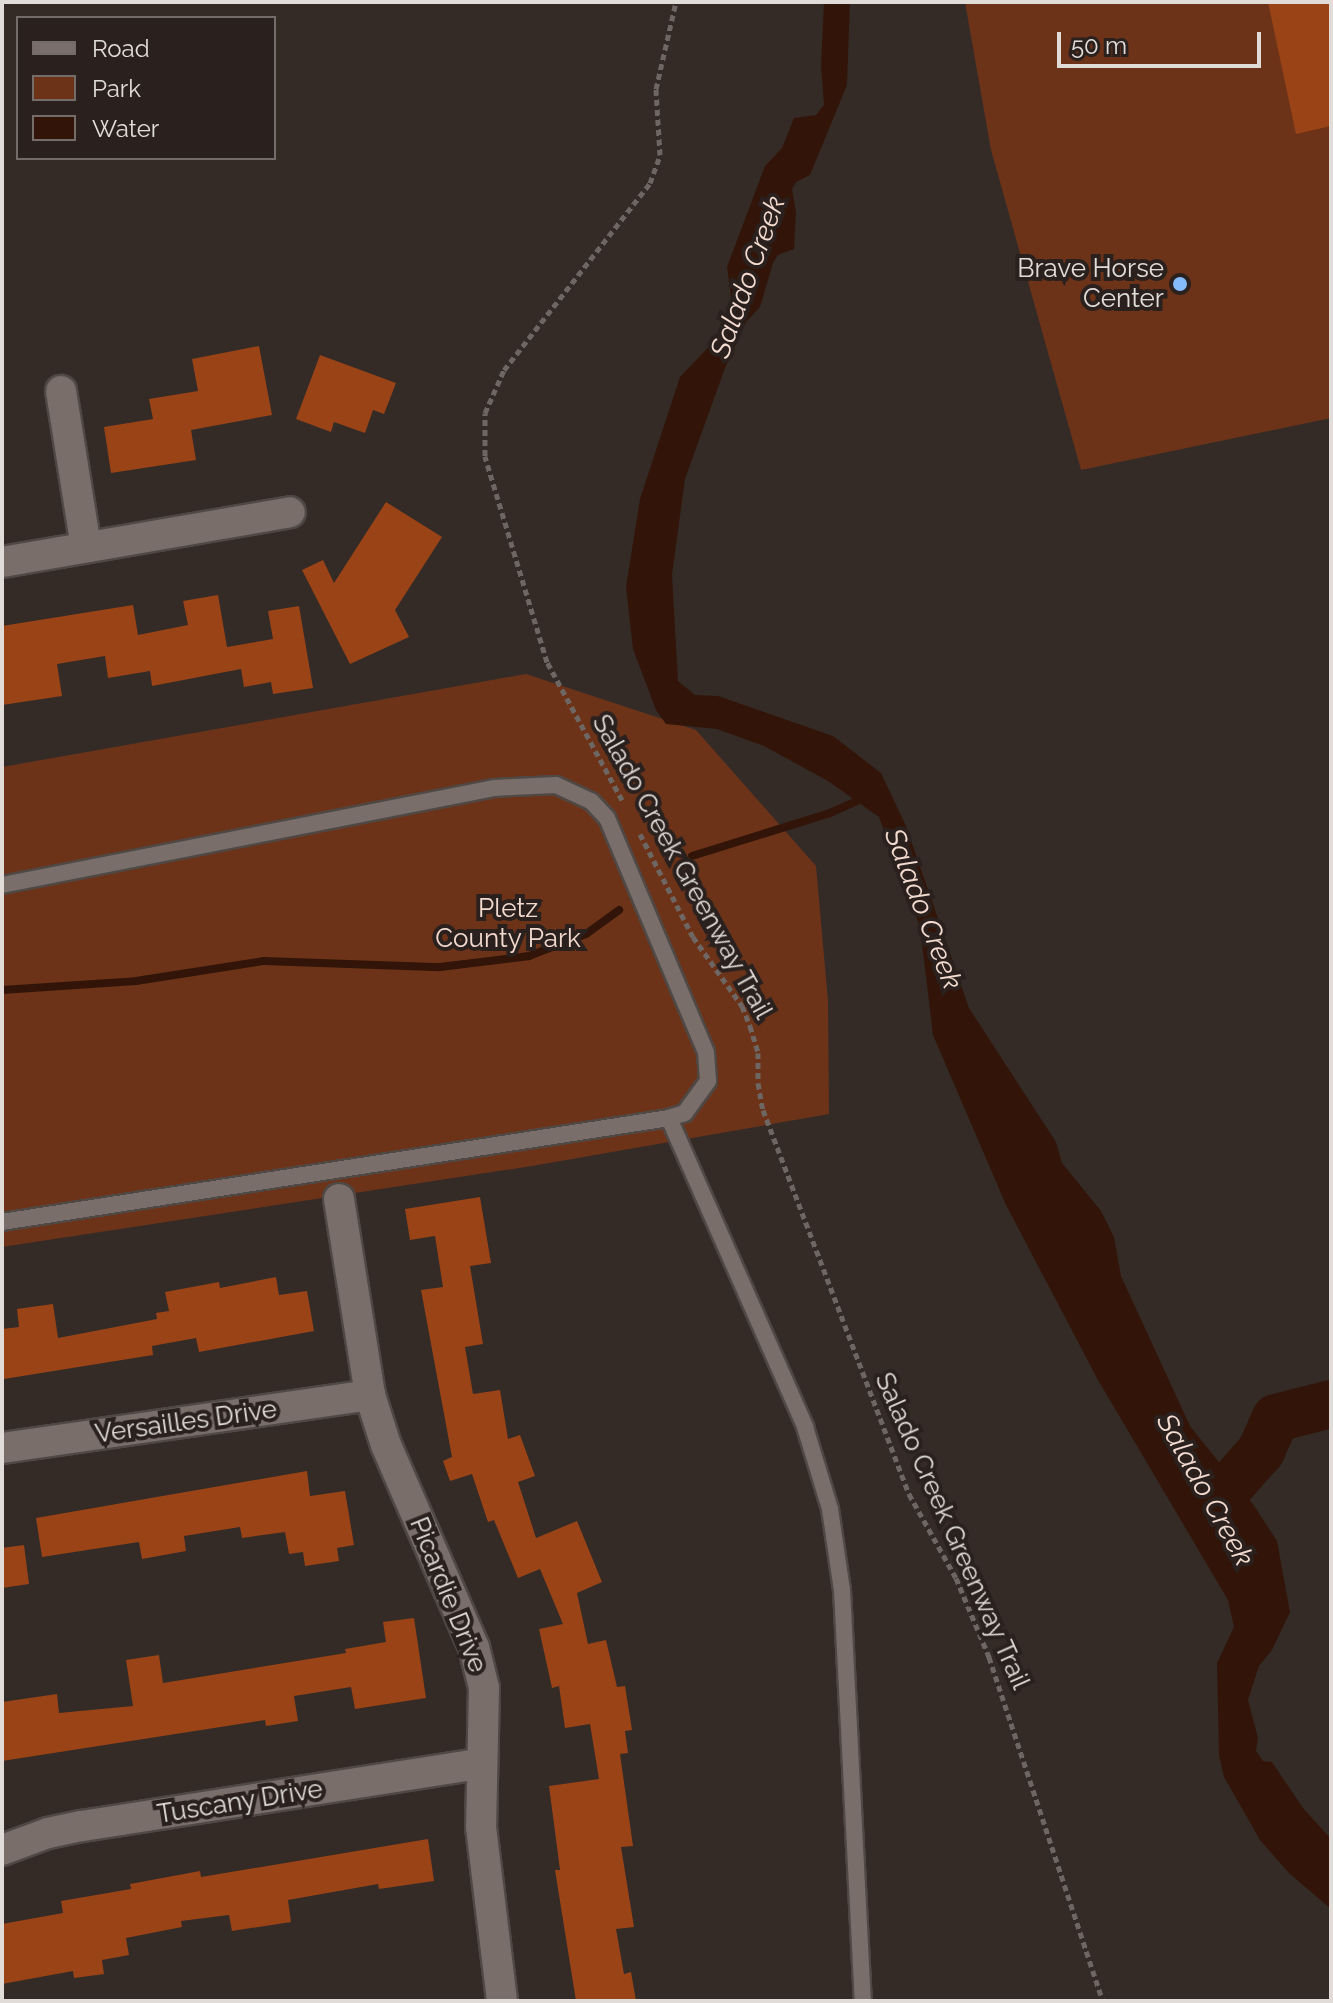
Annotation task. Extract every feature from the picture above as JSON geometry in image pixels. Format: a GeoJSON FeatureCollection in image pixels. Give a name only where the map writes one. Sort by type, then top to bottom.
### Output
{"type":"FeatureCollection","features":[{"type":"Feature","properties":{"kind":"street"},"geometry":{"type":"LineString","coordinates":[[61,391],[86,547]]}},
{"type":"Feature","properties":{"kind":"street"},"geometry":{"type":"LineString","coordinates":[[2,562],[290,512]]}},
{"type":"Feature","properties":{"kind":"street","name":"Picardie Drive"},"geometry":{"type":"LineString","coordinates":[[339,1199],[370,1395],[386,1445],[474,1647],[484,1688],[481,1827],[502,2001]]}},
{"type":"Feature","properties":{"kind":"street","name":"Versailles Drive"},"geometry":{"type":"LineString","coordinates":[[2,1448],[370,1395]]}},
{"type":"Feature","properties":{"kind":"street","name":"Tuscany Drive"},"geometry":{"type":"LineString","coordinates":[[2,1850],[48,1833],[82,1826],[480,1764]]}},
{"type":"Feature","properties":{"kind":"lane"},"geometry":{"type":"LineString","coordinates":[[2,885],[494,788],[556,785],[591,801],[607,818],[706,1052],[708,1081],[685,1113],[669,1118],[2,1222]]}},
{"type":"Feature","properties":{"kind":"lane"},"geometry":{"type":"LineString","coordinates":[[669,1118],[805,1427],[830,1509],[842,1590],[863,2001]]}},
{"type":"Feature","properties":{"kind":"path","name":"Salado Creek Greenway Trail"},"geometry":{"type":"LineString","coordinates":[[624,803],[547,662],[485,456],[485,413],[504,370],[650,183],[660,155],[656,89],[676,2]]}},
{"type":"Feature","properties":{"kind":"path","name":"Salado Creek Greenway Trail"},"geometry":{"type":"LineString","coordinates":[[636,826],[693,937],[742,1006],[750,1026],[758,1053],[763,1110],[909,1494],[956,1578],[989,1657],[1103,2001]]}},
{"type":"Feature","properties":{"kind":"green space","name":"Brave Horse Center"},"geometry":{"type":"Polygon","coordinates":[[[965,2],[1331,2],[1331,418],[1081,470],[991,150],[965,2]]]}},
{"type":"Feature","properties":{"kind":"green space","name":"Pletz County Park"},"geometry":{"type":"Polygon","coordinates":[[[526,674],[696,730],[816,866],[828,1001],[829,1114],[532,1166],[2,1247],[2,767],[526,674]]]}},
{"type":"Feature","properties":{"kind":"water","name":"Salado Creek"},"geometry":{"type":"Polygon","coordinates":[[[824,2],[850,2],[847,85],[810,175],[796,182],[792,189],[796,213],[794,249],[778,255],[773,263],[760,307],[746,322],[725,368],[685,479],[672,575],[678,681],[695,695],[718,696],[833,736],[881,773],[906,826],[969,1008],[1056,1142],[1062,1163],[1101,1211],[1114,1237],[1121,1276],[1190,1426],[1255,1507],[1277,1541],[1290,1612],[1272,1650],[1259,1666],[1248,1700],[1258,1738],[1256,1751],[1263,1761],[1272,1762],[1303,1808],[1331,1839],[1331,1909],[1289,1873],[1260,1840],[1224,1777],[1219,1755],[1217,1663],[1234,1627],[1228,1600],[1098,1380],[1006,1205],[933,1035],[920,927],[879,817],[828,781],[764,746],[717,729],[666,724],[656,710],[633,649],[626,587],[640,499],[680,377],[717,338],[732,302],[727,267],[765,166],[782,148],[794,118],[816,115],[824,105],[821,66],[824,2]]]}},
{"type":"Feature","properties":{"kind":"building"},"geometry":{"type":"Polygon","coordinates":[[[1268,2],[1331,2],[1331,126],[1296,134],[1268,2]]]}},
{"type":"Feature","properties":{"kind":"building"},"geometry":{"type":"Polygon","coordinates":[[[259,346],[272,415],[191,430],[196,460],[111,473],[104,427],[153,419],[149,399],[198,391],[192,359],[259,346]]]}},
{"type":"Feature","properties":{"kind":"building"},"geometry":{"type":"Polygon","coordinates":[[[320,355],[396,383],[384,414],[373,410],[365,433],[334,422],[331,432],[296,419],[320,355]]]}},
{"type":"Feature","properties":{"kind":"building"},"geometry":{"type":"Polygon","coordinates":[[[386,502],[442,537],[395,610],[409,637],[350,664],[302,570],[323,560],[334,583],[386,502]]]}},
{"type":"Feature","properties":{"kind":"building"},"geometry":{"type":"Polygon","coordinates":[[[218,595],[227,647],[273,639],[268,611],[299,606],[313,688],[273,694],[271,682],[244,687],[241,669],[152,686],[150,671],[108,678],[105,656],[57,664],[62,696],[2,705],[2,626],[133,605],[138,635],[188,625],[183,601],[218,595]]]}},
{"type":"Feature","properties":{"kind":"building"},"geometry":{"type":"Polygon","coordinates":[[[480,1197],[491,1263],[470,1266],[483,1344],[465,1347],[473,1394],[500,1390],[508,1439],[520,1435],[535,1476],[518,1482],[536,1538],[577,1521],[602,1582],[577,1593],[588,1644],[606,1640],[617,1687],[625,1686],[632,1730],[625,1731],[628,1753],[620,1754],[633,1846],[621,1847],[634,1927],[616,1929],[624,1974],[631,1972],[636,2001],[576,2001],[555,1870],[560,1870],[549,1786],[599,1779],[590,1724],[565,1728],[559,1686],[552,1688],[539,1629],[563,1624],[540,1569],[518,1578],[494,1520],[488,1522],[472,1474],[450,1481],[443,1461],[452,1457],[421,1290],[443,1287],[435,1236],[410,1240],[405,1209],[480,1197]]]}},
{"type":"Feature","properties":{"kind":"building"},"geometry":{"type":"Polygon","coordinates":[[[276,1277],[279,1295],[307,1291],[314,1331],[199,1352],[196,1338],[152,1346],[153,1355],[4,1379],[2,1329],[19,1327],[17,1309],[53,1304],[58,1338],[157,1319],[156,1313],[169,1311],[165,1292],[219,1282],[220,1288],[276,1277]]]}},
{"type":"Feature","properties":{"kind":"building"},"geometry":{"type":"Polygon","coordinates":[[[307,1471],[310,1496],[345,1491],[354,1545],[337,1548],[339,1561],[305,1566],[303,1552],[289,1554],[285,1532],[242,1538],[240,1527],[184,1536],[186,1551],[142,1559],[139,1542],[42,1557],[36,1518],[307,1471]]]}},
{"type":"Feature","properties":{"kind":"building"},"geometry":{"type":"Polygon","coordinates":[[[24,1545],[29,1584],[2,1588],[2,1548],[24,1545]]]}},
{"type":"Feature","properties":{"kind":"building"},"geometry":{"type":"Polygon","coordinates":[[[414,1618],[426,1698],[355,1709],[351,1687],[294,1696],[298,1721],[266,1726],[265,1720],[2,1761],[2,1702],[57,1694],[59,1713],[133,1706],[126,1660],[159,1655],[163,1683],[346,1653],[345,1649],[386,1642],[383,1622],[414,1618]]]}},
{"type":"Feature","properties":{"kind":"building"},"geometry":{"type":"Polygon","coordinates":[[[428,1839],[434,1881],[379,1889],[378,1884],[288,1900],[291,1922],[232,1931],[229,1915],[181,1921],[182,1927],[126,1938],[129,1955],[102,1960],[104,1974],[74,1978],[73,1971],[2,1984],[2,1924],[63,1913],[61,1901],[131,1889],[130,1884],[200,1871],[201,1877],[428,1839]]]}},
{"type":"Feature","properties":{"kind":"waterway"},"geometry":{"type":"LineString","coordinates":[[692,856],[830,813],[866,797]]}},
{"type":"Feature","properties":{"kind":"waterway"},"geometry":{"type":"LineString","coordinates":[[2,990],[136,981],[264,961],[440,967],[529,956],[586,934],[619,910]]}},
{"type":"Feature","properties":{"kind":"waterway","name":"Salado Creek"},"geometry":{"type":"LineString","coordinates":[[1214,1504],[1261,1451],[1276,1418],[1331,1404]]}},
{"type":"Feature","properties":{"kind":"place","name":"Brave Horse Center"},"geometry":{"type":"Point","coordinates":[1180,284]}}]}
